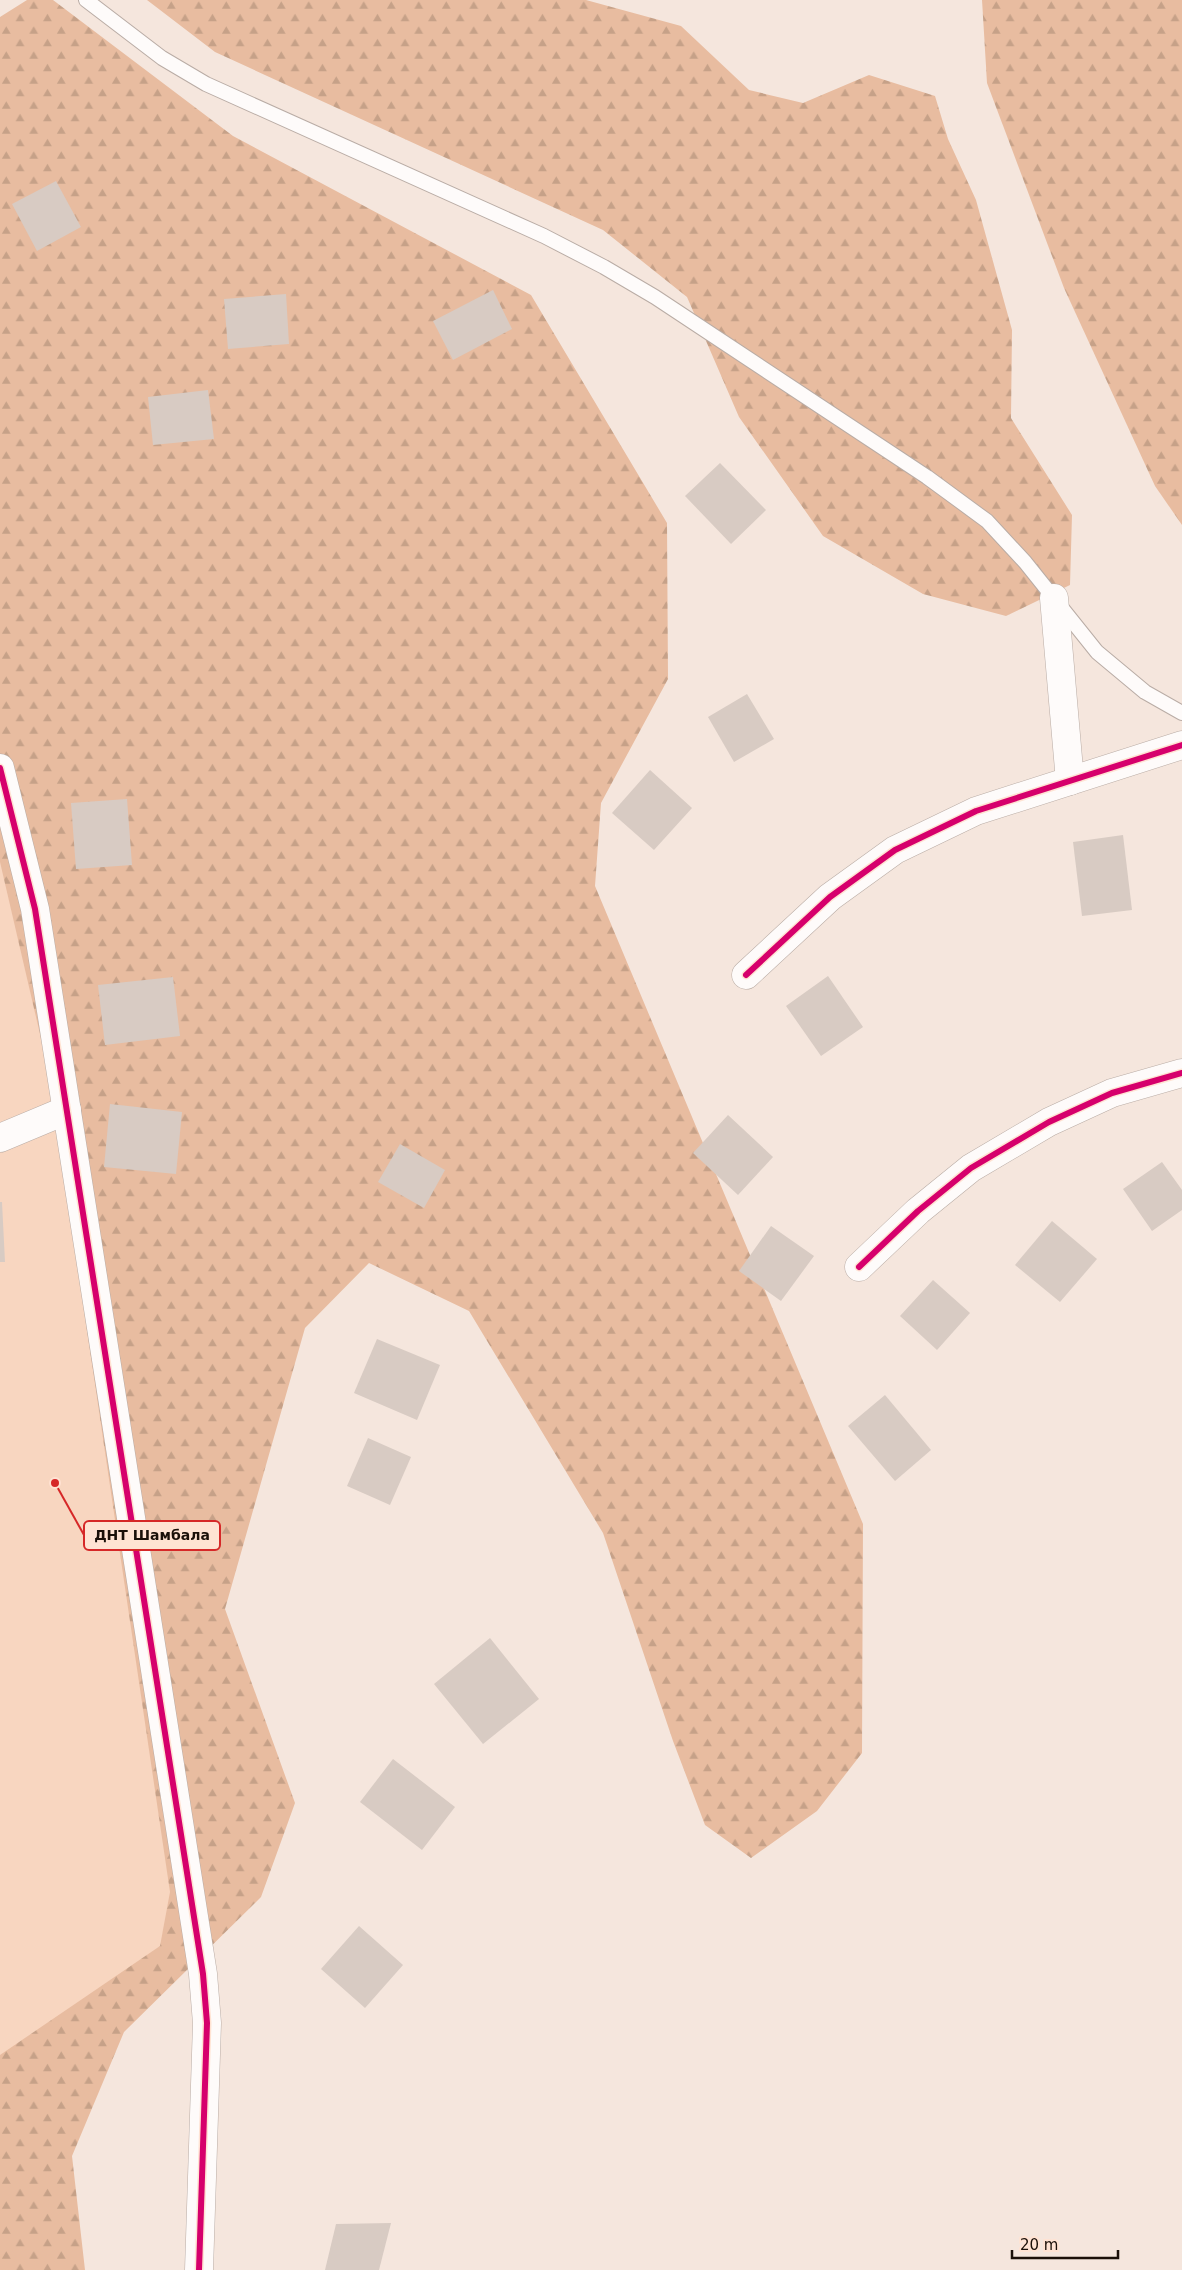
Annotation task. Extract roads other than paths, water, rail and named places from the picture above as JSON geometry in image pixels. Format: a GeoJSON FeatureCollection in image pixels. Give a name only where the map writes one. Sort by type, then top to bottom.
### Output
{"type":"FeatureCollection","features":[{"type":"Feature","properties":{"kind":"street"},"geometry":{"type":"LineString","coordinates":[[1054,598],[1070,781]]}},
{"type":"Feature","properties":{"kind":"street"},"geometry":{"type":"LineString","coordinates":[[746,976],[830,897],[895,850],[976,811],[1182,745]]}},
{"type":"Feature","properties":{"kind":"street"},"geometry":{"type":"LineString","coordinates":[[0,768],[35,909],[203,1974],[207,2023],[199,2270]]}},
{"type":"Feature","properties":{"kind":"street"},"geometry":{"type":"LineString","coordinates":[[859,1267],[918,1211],[979,1164],[1050,1122],[1112,1093],[1182,1073]]}},
{"type":"Feature","properties":{"kind":"street"},"geometry":{"type":"LineString","coordinates":[[0,1138],[67,1110]]}},
{"type":"Feature","properties":{"kind":"lane"},"geometry":{"type":"LineString","coordinates":[[86,0],[162,58],[206,84],[544,236],[604,267],[655,297],[927,477],[987,521],[1025,562],[1097,652],[1145,692],[1182,713]]}},
{"type":"Feature","properties":{"kind":"place","name":"ДНТ Шамбала"},"geometry":{"type":"Point","coordinates":[55,1483]}}]}
